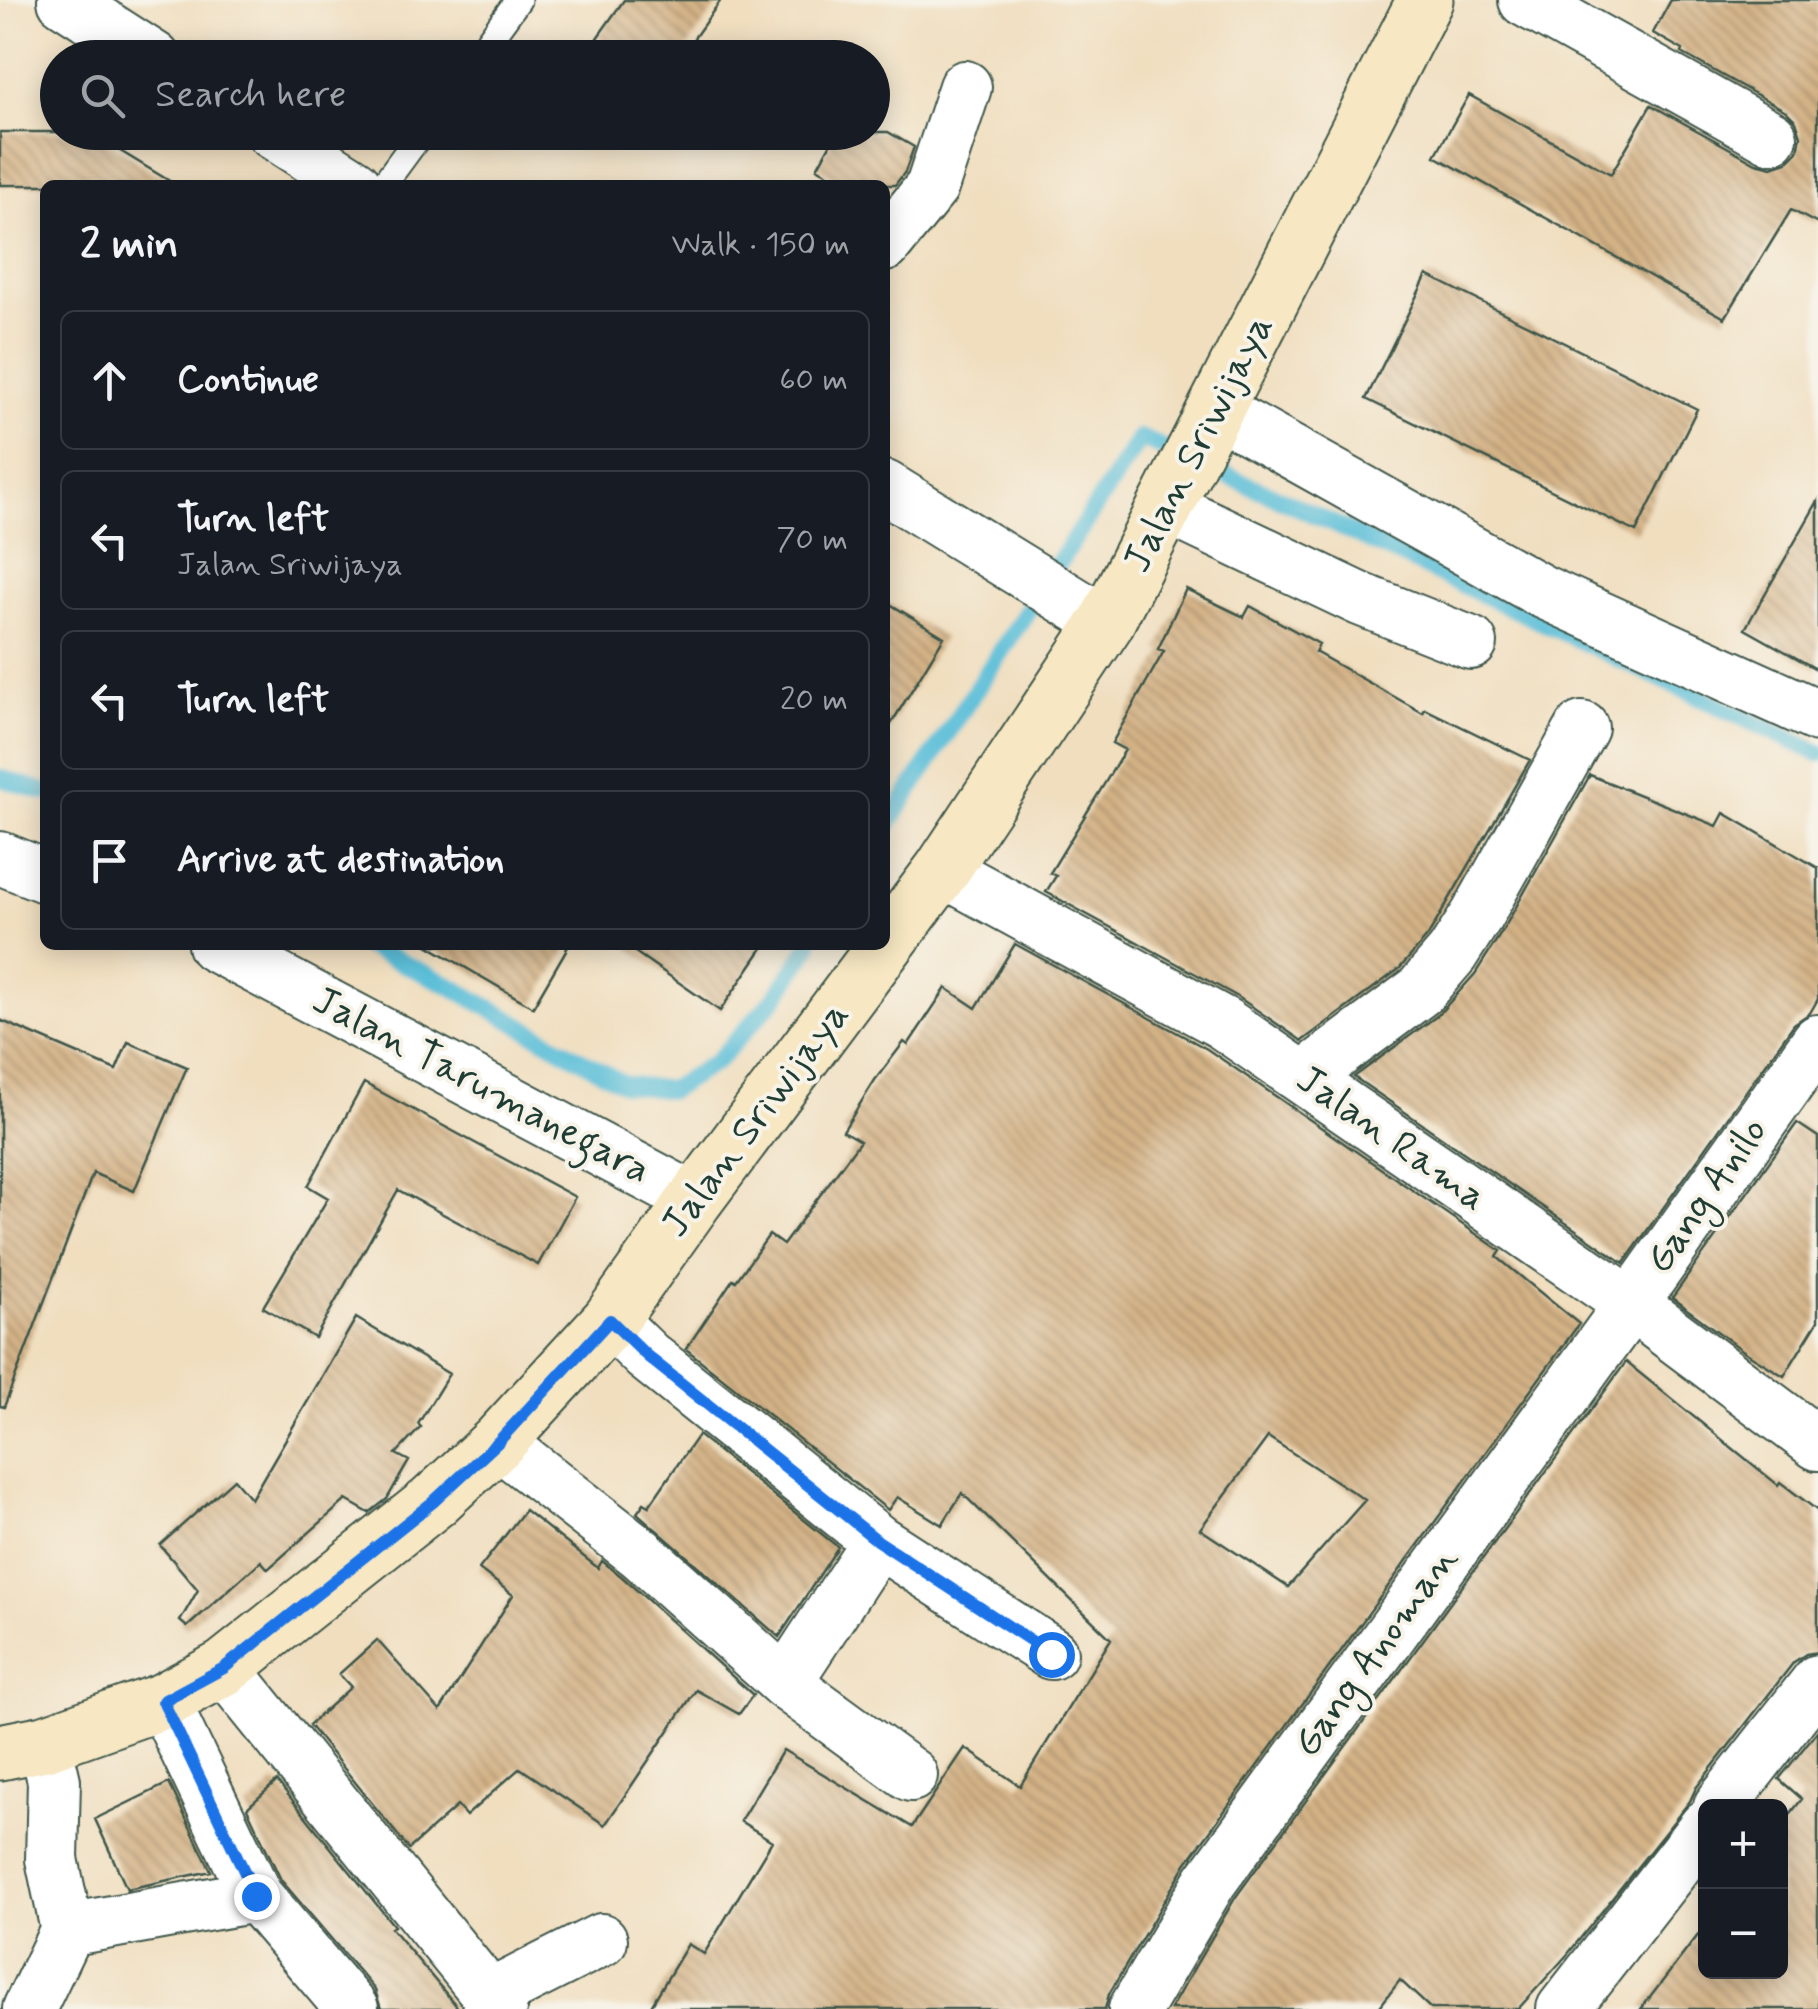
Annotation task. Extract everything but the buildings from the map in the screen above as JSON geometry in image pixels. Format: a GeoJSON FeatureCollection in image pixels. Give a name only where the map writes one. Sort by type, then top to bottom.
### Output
{"type":"FeatureCollection","features":[{"type":"Feature","properties":{"kind":"main road","name":"Jalan Sriwijaya"},"geometry":{"type":"LineString","coordinates":[[890,939],[942,870],[1106,623],[1426,0]]}},
{"type":"Feature","properties":{"kind":"main road","name":"Jalan Sriwijaya"},"geometry":{"type":"LineString","coordinates":[[33,1759],[163,1701],[224,1668],[433,1502],[498,1442],[610,1320],[882,950]]}},
{"type":"Feature","properties":{"kind":"street"},"geometry":{"type":"LineString","coordinates":[[64,0],[126,40]]}},
{"type":"Feature","properties":{"kind":"street"},"geometry":{"type":"LineString","coordinates":[[1525,0],[1772,137]]}},
{"type":"Feature","properties":{"kind":"street"},"geometry":{"type":"LineString","coordinates":[[890,239],[932,187],[965,87]]}},
{"type":"Feature","properties":{"kind":"street"},"geometry":{"type":"LineString","coordinates":[[300,150],[347,180]]}},
{"type":"Feature","properties":{"kind":"street"},"geometry":{"type":"LineString","coordinates":[[1211,418],[1540,591],[1818,716]]}},
{"type":"Feature","properties":{"kind":"street"},"geometry":{"type":"LineString","coordinates":[[890,490],[1106,623]]}},
{"type":"Feature","properties":{"kind":"street"},"geometry":{"type":"LineString","coordinates":[[1171,496],[1360,598],[1471,643]]}},
{"type":"Feature","properties":{"kind":"street"},"geometry":{"type":"LineString","coordinates":[[1303,1078],[1420,991],[1452,954],[1582,728]]}},
{"type":"Feature","properties":{"kind":"street"},"geometry":{"type":"LineString","coordinates":[[0,858],[40,874]]}},
{"type":"Feature","properties":{"kind":"street","name":"Jalan Rama"},"geometry":{"type":"LineString","coordinates":[[942,870],[1223,1023],[1632,1304],[1818,1444]]}},
{"type":"Feature","properties":{"kind":"street","name":"Jalan Tarumanegara"},"geometry":{"type":"LineString","coordinates":[[223,950],[695,1200]]}},
{"type":"Feature","properties":{"kind":"street","name":"Gang Anilo"},"geometry":{"type":"LineString","coordinates":[[1632,1304],[1818,1041]]}},
{"type":"Feature","properties":{"kind":"street","name":"Gang Anoman"},"geometry":{"type":"LineString","coordinates":[[1135,2009],[1210,1882],[1632,1304]]}},
{"type":"Feature","properties":{"kind":"street"},"geometry":{"type":"LineString","coordinates":[[610,1320],[647,1356],[878,1541],[1051,1654]]}},
{"type":"Feature","properties":{"kind":"street"},"geometry":{"type":"LineString","coordinates":[[498,1442],[640,1552],[784,1682],[912,1775]]}},
{"type":"Feature","properties":{"kind":"street"},"geometry":{"type":"LineString","coordinates":[[784,1682],[878,1541]]}},
{"type":"Feature","properties":{"kind":"street"},"geometry":{"type":"LineString","coordinates":[[224,1668],[494,2003],[601,1940]]}},
{"type":"Feature","properties":{"kind":"street"},"geometry":{"type":"LineString","coordinates":[[1725,1799],[1818,1681]]}},
{"type":"Feature","properties":{"kind":"street"},"geometry":{"type":"LineString","coordinates":[[163,1701],[256,1896],[352,2009]]}},
{"type":"Feature","properties":{"kind":"street"},"geometry":{"type":"LineString","coordinates":[[29,2009],[67,1930],[33,1759]]}},
{"type":"Feature","properties":{"kind":"street"},"geometry":{"type":"LineString","coordinates":[[1563,2009],[1698,1836]]}},
{"type":"Feature","properties":{"kind":"street"},"geometry":{"type":"LineString","coordinates":[[67,1930],[256,1896]]}},
{"type":"Feature","properties":{"kind":"lane"},"geometry":{"type":"LineString","coordinates":[[489,40],[518,0]]}},
{"type":"Feature","properties":{"kind":"lane"},"geometry":{"type":"LineString","coordinates":[[387,180],[409,150]]}},
{"type":"Feature","properties":{"kind":"waterway"},"geometry":{"type":"LineString","coordinates":[[890,821],[1140,438],[1281,499],[1818,753]]}},
{"type":"Feature","properties":{"kind":"waterway"},"geometry":{"type":"LineString","coordinates":[[0,778],[40,790]]}},
{"type":"Feature","properties":{"kind":"waterway"},"geometry":{"type":"LineString","coordinates":[[375,950],[447,984],[624,1084],[670,1090],[716,1062],[776,997],[807,950]]}},
{"type":"Feature","properties":{"kind":"route"},"geometry":{"type":"LineString","coordinates":[[256,1896],[163,1701],[224,1668],[433,1502],[498,1442],[610,1320],[647,1356],[878,1541],[1051,1654]]}}]}
